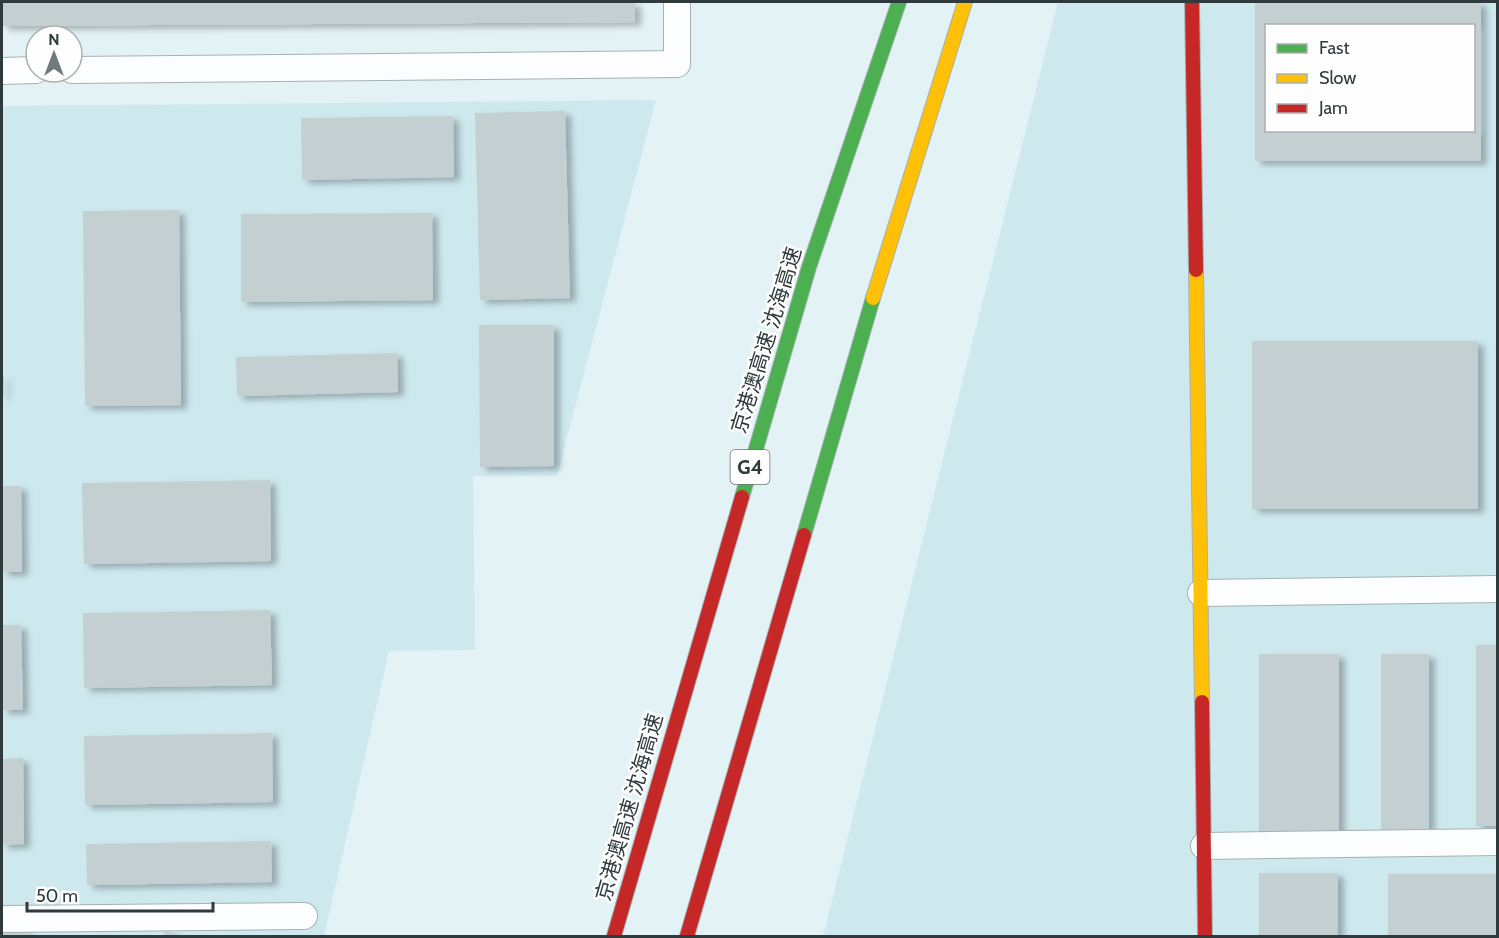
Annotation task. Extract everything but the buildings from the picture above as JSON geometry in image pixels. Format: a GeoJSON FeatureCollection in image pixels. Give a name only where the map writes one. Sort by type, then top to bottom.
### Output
{"type":"FeatureCollection","features":[{"type":"Feature","properties":{"kind":"main road","name":"京港澳高速 沈海高速"},"geometry":{"type":"LineString","coordinates":[[614,936],[805,279],[899,2]]}},
{"type":"Feature","properties":{"kind":"main road"},"geometry":{"type":"LineString","coordinates":[[687,936],[874,293],[965,2]]}},
{"type":"Feature","properties":{"kind":"main road"},"geometry":{"type":"LineString","coordinates":[[1192,2],[1205,936]]}},
{"type":"Feature","properties":{"kind":"street"},"geometry":{"type":"LineString","coordinates":[[84,70],[677,64],[677,2]]}},
{"type":"Feature","properties":{"kind":"street"},"geometry":{"type":"LineString","coordinates":[[2,71],[24,70]]}},
{"type":"Feature","properties":{"kind":"street"},"geometry":{"type":"LineString","coordinates":[[1200,593],[1497,589]]}},
{"type":"Feature","properties":{"kind":"street"},"geometry":{"type":"LineString","coordinates":[[1204,846],[1497,842]]}},
{"type":"Feature","properties":{"kind":"street"},"geometry":{"type":"LineString","coordinates":[[2,919],[304,916]]}},
{"type":"Feature","properties":{"kind":"shaded area"},"geometry":{"type":"Polygon","coordinates":[[[1058,2],[1497,2],[1497,936],[823,936],[1058,2]]]}},
{"type":"Feature","properties":{"kind":"shaded area"},"geometry":{"type":"Polygon","coordinates":[[[656,100],[557,476],[473,476],[475,650],[389,651],[324,936],[2,936],[2,106],[656,100]]]}},
{"type":"Feature","properties":{"kind":"traffic: fast"},"geometry":{"type":"LineString","coordinates":[[742,497],[809,267],[899,2]]}},
{"type":"Feature","properties":{"kind":"traffic: fast"},"geometry":{"type":"LineString","coordinates":[[804,535],[873,298]]}},
{"type":"Feature","properties":{"kind":"traffic: slow"},"geometry":{"type":"LineString","coordinates":[[873,298],[965,2]]}},
{"type":"Feature","properties":{"kind":"traffic: slow"},"geometry":{"type":"LineString","coordinates":[[1196,270],[1202,702]]}},
{"type":"Feature","properties":{"kind":"traffic: jam"},"geometry":{"type":"LineString","coordinates":[[1192,2],[1196,270]]}},
{"type":"Feature","properties":{"kind":"traffic: jam"},"geometry":{"type":"LineString","coordinates":[[614,936],[742,497]]}},
{"type":"Feature","properties":{"kind":"traffic: jam"},"geometry":{"type":"LineString","coordinates":[[687,936],[804,535]]}},
{"type":"Feature","properties":{"kind":"traffic: jam"},"geometry":{"type":"LineString","coordinates":[[1202,702],[1205,936]]}}]}
